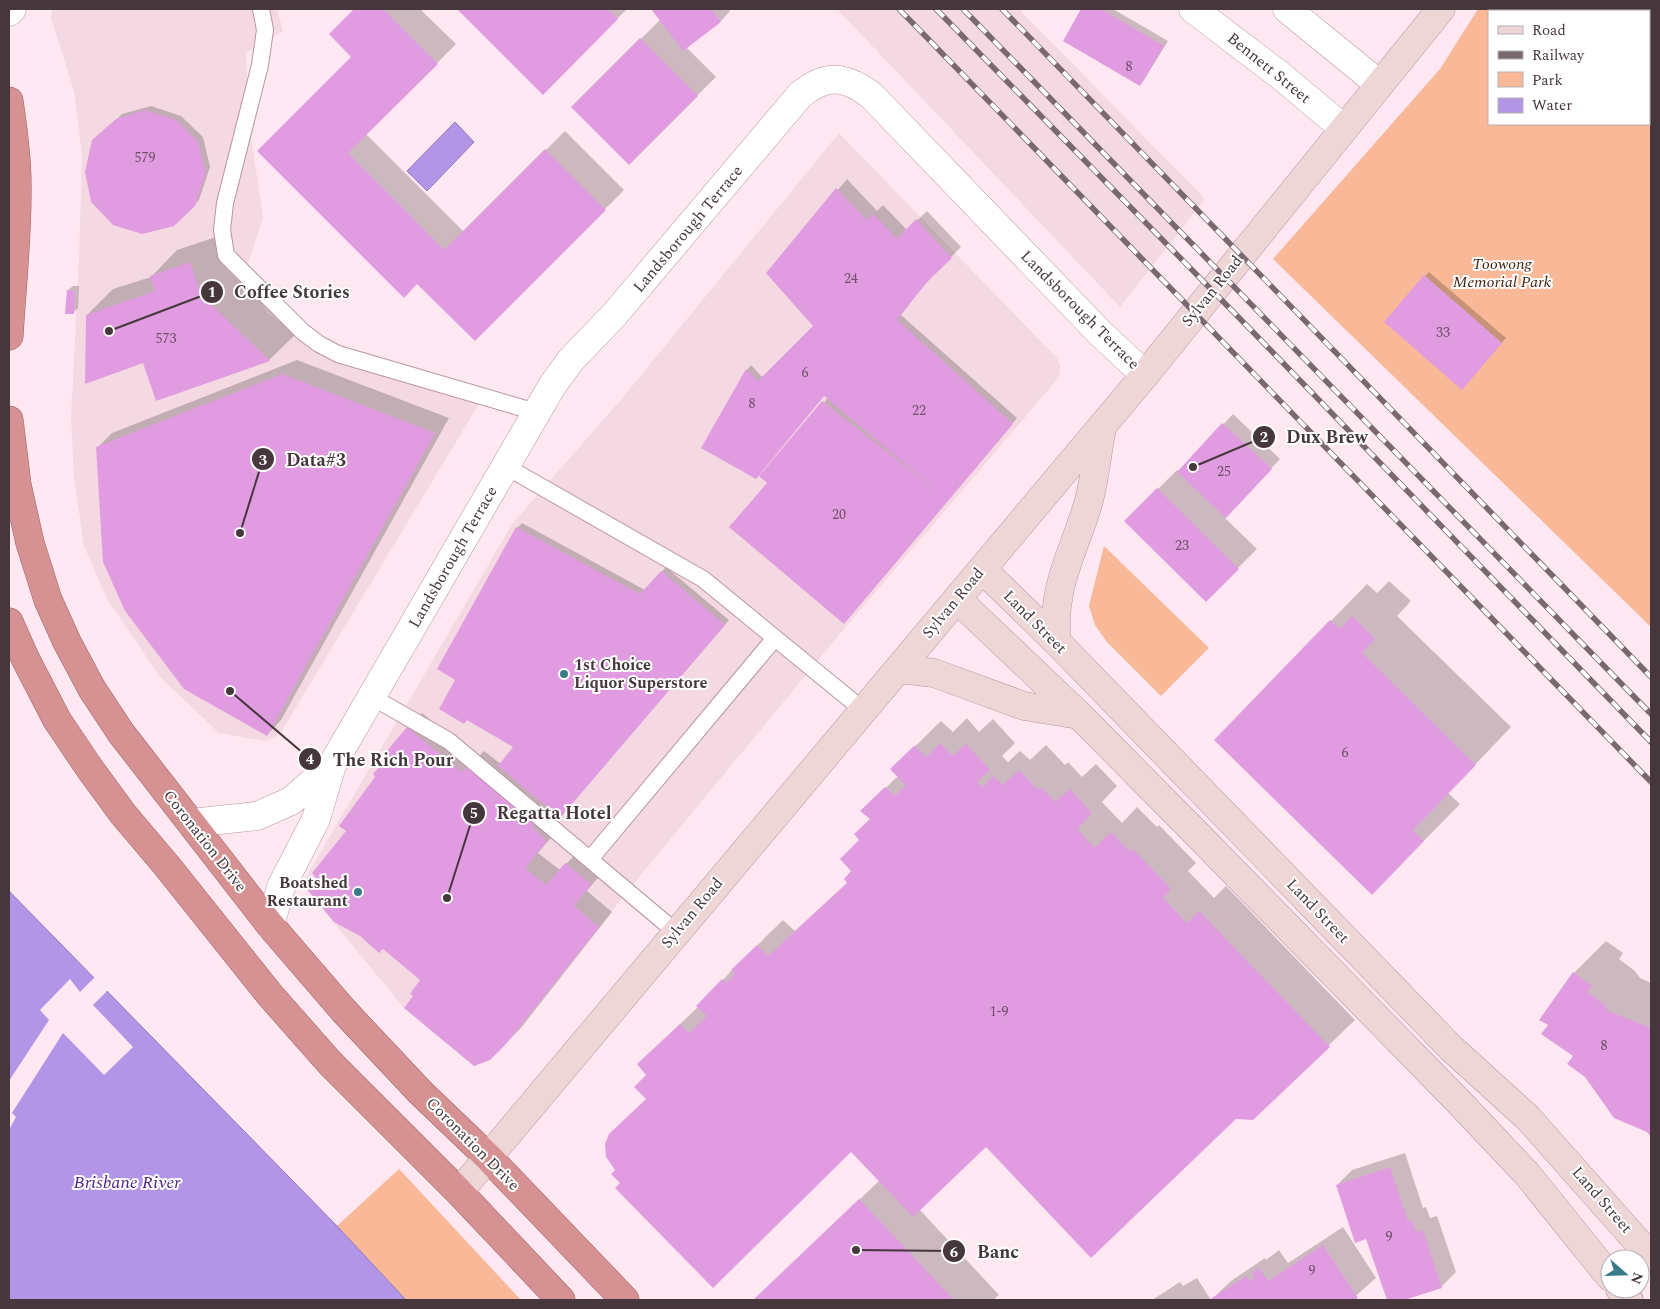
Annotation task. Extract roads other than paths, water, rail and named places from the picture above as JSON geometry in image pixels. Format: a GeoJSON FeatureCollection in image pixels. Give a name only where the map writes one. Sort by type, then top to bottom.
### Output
{"type":"FeatureCollection","features":[{"type":"Feature","properties":{"kind":"highway"},"geometry":{"type":"LineString","coordinates":[[9,101],[17,181],[9,336]]}},
{"type":"Feature","properties":{"kind":"highway","name":"Coronation Drive"},"geometry":{"type":"LineString","coordinates":[[9,420],[17,485],[30,543],[48,600],[67,642],[92,689],[122,733],[270,925],[344,1011],[420,1092],[488,1157],[625,1300]]}},
{"type":"Feature","properties":{"kind":"highway"},"geometry":{"type":"LineString","coordinates":[[9,622],[57,720],[123,814],[270,995],[330,1062],[459,1192],[561,1300]]}},
{"type":"Feature","properties":{"kind":"main road","name":"Sylvan Road"},"geometry":{"type":"LineString","coordinates":[[459,1192],[1145,375],[1379,84],[1442,9]]}},
{"type":"Feature","properties":{"kind":"main road"},"geometry":{"type":"LineString","coordinates":[[1057,642],[1055,621],[1058,591],[1070,551],[1088,503],[1102,426]]}},
{"type":"Feature","properties":{"kind":"main road","name":"Land Street"},"geometry":{"type":"LineString","coordinates":[[982,569],[1057,642],[1451,1048],[1528,1118],[1651,1257]]}},
{"type":"Feature","properties":{"kind":"main road","name":"Land Street"},"geometry":{"type":"LineString","coordinates":[[957,599],[1079,715],[1487,1132],[1526,1174],[1600,1265]]}},
{"type":"Feature","properties":{"kind":"main road"},"geometry":{"type":"LineString","coordinates":[[899,668],[934,673],[1024,706],[1079,715]]}},
{"type":"Feature","properties":{"kind":"street"},"geometry":{"type":"LineString","coordinates":[[9,12],[12,9]]}},
{"type":"Feature","properties":{"kind":"street","name":"Bennett Street"},"geometry":{"type":"LineString","coordinates":[[1193,9],[1281,76],[1344,128]]}},
{"type":"Feature","properties":{"kind":"street"},"geometry":{"type":"LineString","coordinates":[[1286,9],[1379,84]]}},
{"type":"Feature","properties":{"kind":"street","name":"Landsborough Terrace"},"geometry":{"type":"LineString","coordinates":[[270,925],[281,887],[316,819],[332,765],[536,412],[570,361],[615,314],[800,96],[813,84],[829,80],[845,80],[860,86],[871,94],[1100,333],[1145,375]]}},
{"type":"Feature","properties":{"kind":"street","name":"Landsborough Terrace"},"geometry":{"type":"LineString","coordinates":[[191,823],[257,816],[290,801],[332,765]]}},
{"type":"Feature","properties":{"kind":"lane"},"geometry":{"type":"LineString","coordinates":[[261,9],[265,30],[260,65],[225,203],[222,230],[226,254],[303,332],[338,354],[536,412]]}},
{"type":"Feature","properties":{"kind":"lane"},"geometry":{"type":"LineString","coordinates":[[505,466],[703,579],[863,710]]}},
{"type":"Feature","properties":{"kind":"lane"},"geometry":{"type":"LineString","coordinates":[[590,858],[775,638]]}},
{"type":"Feature","properties":{"kind":"lane"},"geometry":{"type":"LineString","coordinates":[[372,697],[449,742],[590,858],[676,932]]}},
{"type":"Feature","properties":{"kind":"water"},"geometry":{"type":"Polygon","coordinates":[[[455,122],[474,142],[427,191],[407,171],[455,122]]]}},
{"type":"Feature","properties":{"kind":"water","name":"Brisbane River"},"geometry":{"type":"Polygon","coordinates":[[[9,891],[337,1226],[406,1300],[9,1300],[9,891]]]}},
{"type":"Feature","properties":{"kind":"railway"},"geometry":{"type":"LineString","coordinates":[[899,9],[1651,782]]}},
{"type":"Feature","properties":{"kind":"railway"},"geometry":{"type":"LineString","coordinates":[[936,9],[1651,742]]}},
{"type":"Feature","properties":{"kind":"railway"},"geometry":{"type":"LineString","coordinates":[[963,9],[1651,714]]}},
{"type":"Feature","properties":{"kind":"railway"},"geometry":{"type":"LineString","coordinates":[[1002,9],[1651,677]]}},
{"type":"Feature","properties":{"kind":"place","name":"Coffee Stories"},"geometry":{"type":"Point","coordinates":[109,331]}},
{"type":"Feature","properties":{"kind":"place","name":"Dux Brew"},"geometry":{"type":"Point","coordinates":[1193,467]}},
{"type":"Feature","properties":{"kind":"place","name":"Data#3"},"geometry":{"type":"Point","coordinates":[240,533]}},
{"type":"Feature","properties":{"kind":"place","name":"1st Choice Liquor Superstore"},"geometry":{"type":"Point","coordinates":[564,674]}},
{"type":"Feature","properties":{"kind":"place","name":"The Rich Pour"},"geometry":{"type":"Point","coordinates":[230,691]}},
{"type":"Feature","properties":{"kind":"place","name":"Boatshed Restaurant"},"geometry":{"type":"Point","coordinates":[358,892]}},
{"type":"Feature","properties":{"kind":"place","name":"Regatta Hotel"},"geometry":{"type":"Point","coordinates":[447,898]}},
{"type":"Feature","properties":{"kind":"place","name":"Banc"},"geometry":{"type":"Point","coordinates":[856,1250]}},
{"type":"Feature","properties":{"kind":"park label","name":"Toowong Memorial Park"},"geometry":{"type":"Point","coordinates":[1502,273]}}]}
